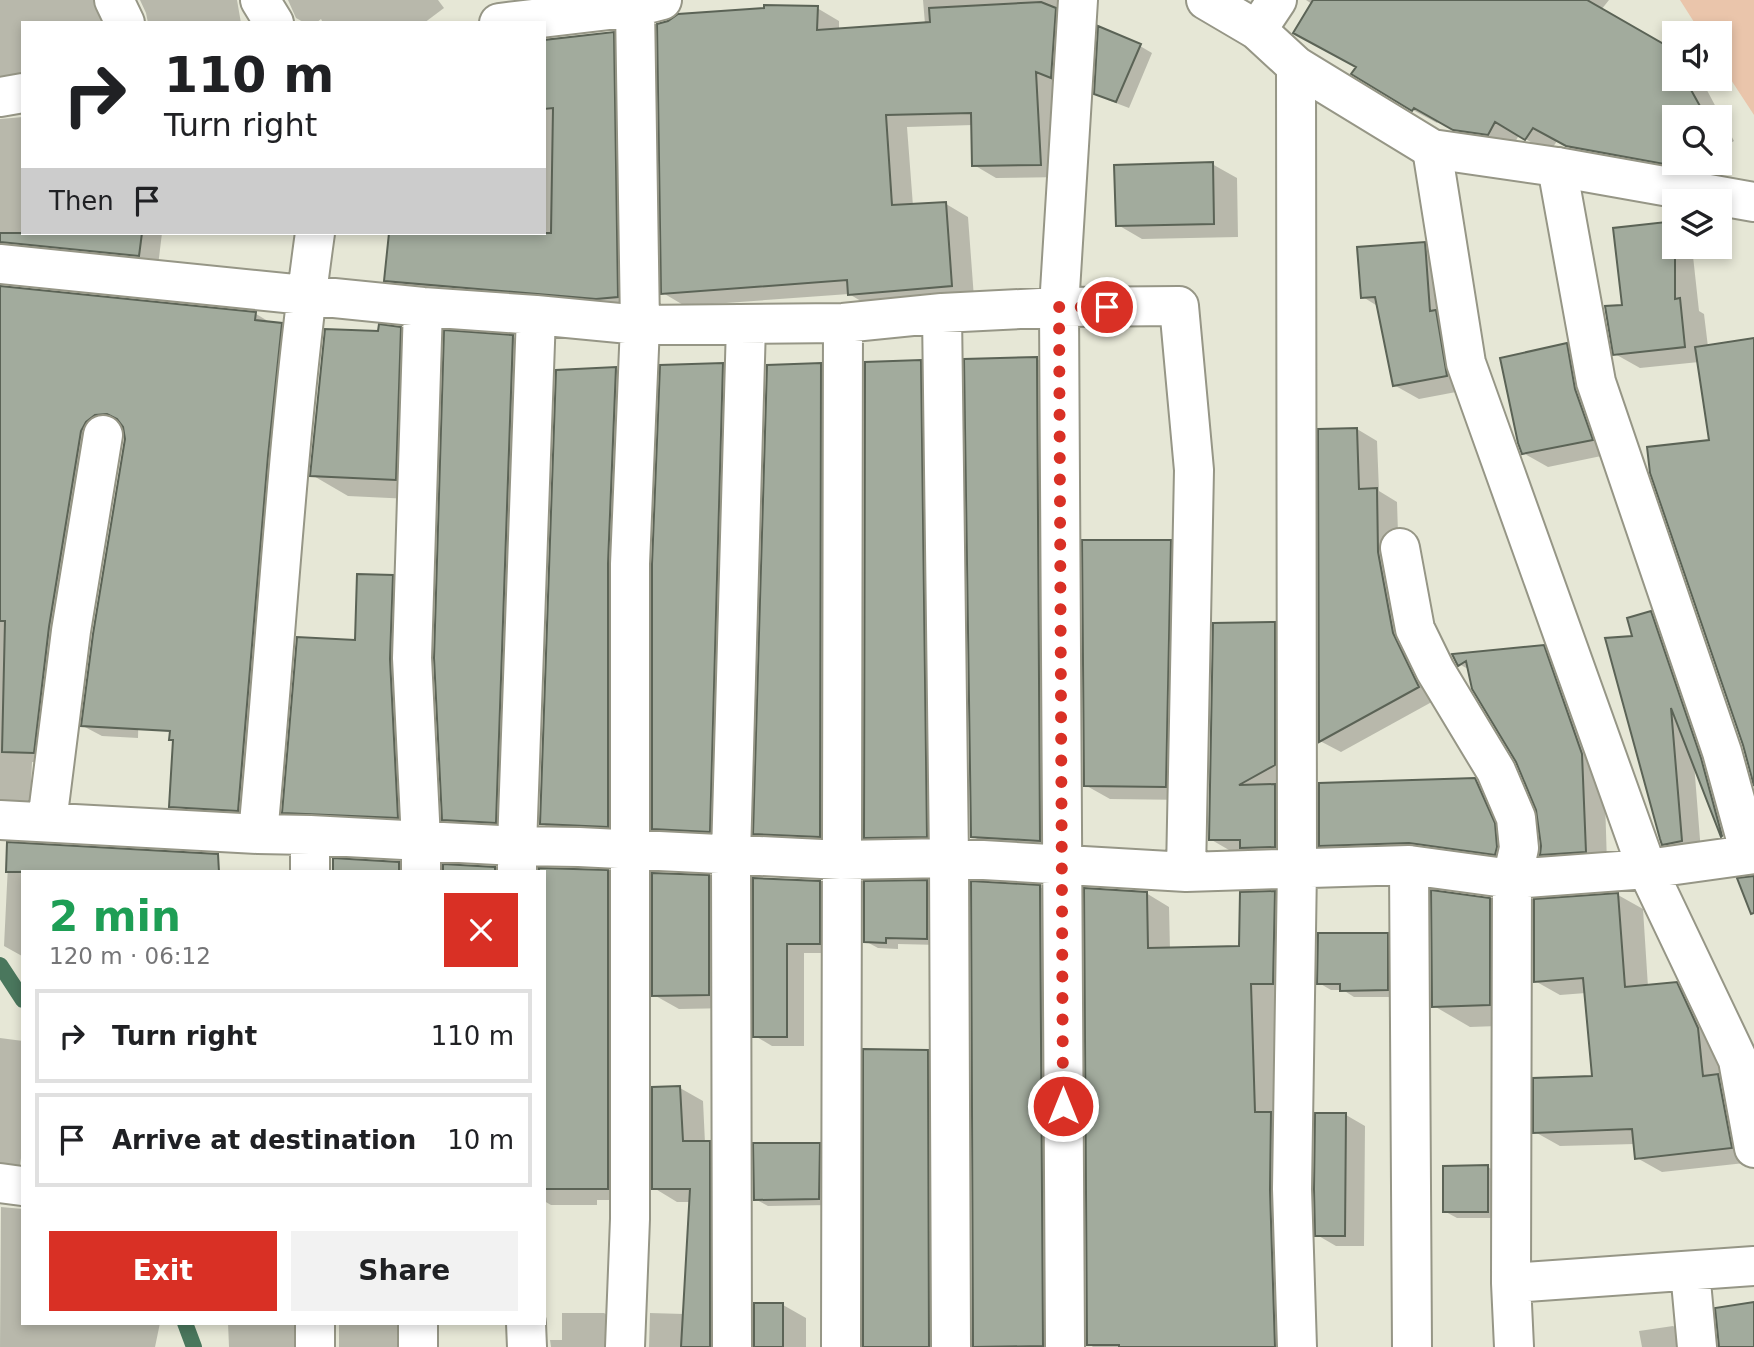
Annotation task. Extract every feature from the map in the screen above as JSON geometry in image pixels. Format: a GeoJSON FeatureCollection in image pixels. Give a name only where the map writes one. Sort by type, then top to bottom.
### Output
{"type":"FeatureCollection","features":[{"type":"Feature","properties":{"kind":"street"},"geometry":{"type":"LineString","coordinates":[[114,0],[124,21]]}},
{"type":"Feature","properties":{"kind":"street"},"geometry":{"type":"LineString","coordinates":[[260,0],[273,21]]}},
{"type":"Feature","properties":{"kind":"street"},"geometry":{"type":"LineString","coordinates":[[1065,1347],[1059,307],[1078,0]]}},
{"type":"Feature","properties":{"kind":"street"},"geometry":{"type":"LineString","coordinates":[[1206,0],[1267,15],[1296,66],[1432,149],[1557,167],[1754,202]]}},
{"type":"Feature","properties":{"kind":"street"},"geometry":{"type":"LineString","coordinates":[[513,21],[643,2],[639,325],[629,564],[630,1219],[625,1347]]}},
{"type":"Feature","properties":{"kind":"street"},"geometry":{"type":"LineString","coordinates":[[1296,66],[1297,868],[1292,1189],[1297,1347]]}},
{"type":"Feature","properties":{"kind":"street"},"geometry":{"type":"LineString","coordinates":[[0,97],[21,93]]}},
{"type":"Feature","properties":{"kind":"street"},"geometry":{"type":"LineString","coordinates":[[1432,149],[1466,363],[1647,869],[1738,1060],[1754,1148]]}},
{"type":"Feature","properties":{"kind":"street"},"geometry":{"type":"LineString","coordinates":[[0,820],[258,834],[310,853],[517,859],[630,850],[841,860],[950,858],[1185,872],[1409,865],[1512,879],[1647,869],[1752,854],[1738,749],[1596,382],[1557,167]]}},
{"type":"Feature","properties":{"kind":"street"},"geometry":{"type":"LineString","coordinates":[[258,834],[306,295],[315,235]]}},
{"type":"Feature","properties":{"kind":"street"},"geometry":{"type":"LineString","coordinates":[[0,264],[423,307],[639,325],[843,323],[942,313],[1059,307],[1179,306],[1194,470],[1185,872]]}},
{"type":"Feature","properties":{"kind":"street"},"geometry":{"type":"LineString","coordinates":[[421,856],[412,658],[423,307]]}},
{"type":"Feature","properties":{"kind":"street"},"geometry":{"type":"LineString","coordinates":[[942,313],[950,858],[951,1347]]}},
{"type":"Feature","properties":{"kind":"street"},"geometry":{"type":"LineString","coordinates":[[517,859],[536,315]]}},
{"type":"Feature","properties":{"kind":"street"},"geometry":{"type":"LineString","coordinates":[[841,1347],[843,323]]}},
{"type":"Feature","properties":{"kind":"street"},"geometry":{"type":"LineString","coordinates":[[732,1347],[731,855],[746,325]]}},
{"type":"Feature","properties":{"kind":"street"},"geometry":{"type":"LineString","coordinates":[[47,822],[71,631],[103,435]]}},
{"type":"Feature","properties":{"kind":"street"},"geometry":{"type":"LineString","coordinates":[[1400,548],[1415,629],[1435,670],[1496,771],[1516,818],[1519,848],[1512,879],[1511,1283],[1514,1347]]}},
{"type":"Feature","properties":{"kind":"street"},"geometry":{"type":"LineString","coordinates":[[1409,865],[1412,1347]]}},
{"type":"Feature","properties":{"kind":"street"},"geometry":{"type":"LineString","coordinates":[[0,1183],[21,1186]]}},
{"type":"Feature","properties":{"kind":"street"},"geometry":{"type":"LineString","coordinates":[[1511,1283],[1754,1266]]}},
{"type":"Feature","properties":{"kind":"street"},"geometry":{"type":"LineString","coordinates":[[1690,1271],[1697,1347]]}},
{"type":"Feature","properties":{"kind":"street"},"geometry":{"type":"LineString","coordinates":[[315,1325],[315,1347]]}},
{"type":"Feature","properties":{"kind":"street"},"geometry":{"type":"LineString","coordinates":[[418,1325],[418,1347]]}},
{"type":"Feature","properties":{"kind":"street"},"geometry":{"type":"LineString","coordinates":[[526,1325],[527,1347]]}},
{"type":"Feature","properties":{"kind":"shaded area"},"geometry":{"type":"Polygon","coordinates":[[[1680,0],[1754,0],[1754,115],[1732,81],[1732,21],[1693,21],[1680,0]]]}},
{"type":"Feature","properties":{"kind":"building"},"geometry":{"type":"Polygon","coordinates":[[[1313,0],[1587,0],[1662,43],[1662,91],[1692,91],[1699,105],[1662,105],[1662,164],[1566,146],[1533,128],[1525,140],[1495,122],[1488,135],[1453,130],[1414,108],[1412,111],[1351,74],[1356,67],[1293,33],[1313,0]]]}},
{"type":"Feature","properties":{"kind":"building"},"geometry":{"type":"Polygon","coordinates":[[[1041,2],[1056,8],[1051,78],[1036,72],[1041,165],[972,166],[971,113],[886,115],[892,205],[946,202],[952,286],[848,295],[847,280],[661,294],[657,24],[678,14],[764,8],[764,5],[818,6],[817,30],[930,22],[929,8],[1041,2]]]}},
{"type":"Feature","properties":{"kind":"building"},"geometry":{"type":"Polygon","coordinates":[[[1098,26],[1141,44],[1116,102],[1094,94],[1098,26]]]}},
{"type":"Feature","properties":{"kind":"building"},"geometry":{"type":"Polygon","coordinates":[[[614,32],[618,297],[596,299],[384,281],[389,235],[551,233],[553,108],[546,109],[546,40],[614,32]]]}},
{"type":"Feature","properties":{"kind":"building"},"geometry":{"type":"Polygon","coordinates":[[[1213,162],[1214,224],[1116,226],[1114,165],[1213,162]]]}},
{"type":"Feature","properties":{"kind":"building"},"geometry":{"type":"Polygon","coordinates":[[[1662,222],[1662,259],[1675,259],[1675,299],[1680,298],[1685,347],[1613,355],[1605,306],[1622,305],[1613,228],[1662,222]]]}},
{"type":"Feature","properties":{"kind":"building"},"geometry":{"type":"Polygon","coordinates":[[[0,233],[142,235],[139,256],[0,242],[0,233]]]}},
{"type":"Feature","properties":{"kind":"building"},"geometry":{"type":"Polygon","coordinates":[[[1425,242],[1430,311],[1436,310],[1447,376],[1393,386],[1375,297],[1361,298],[1357,247],[1425,242]]]}},
{"type":"Feature","properties":{"kind":"building"},"geometry":{"type":"Polygon","coordinates":[[[0,286],[256,312],[255,320],[282,323],[238,811],[169,807],[173,740],[169,740],[170,731],[81,726],[125,439],[123,427],[117,419],[107,414],[95,415],[86,422],[81,431],[49,627],[34,753],[2,752],[5,621],[0,621],[0,286]]]}},
{"type":"Feature","properties":{"kind":"building"},"geometry":{"type":"Polygon","coordinates":[[[379,324],[401,327],[396,480],[310,476],[325,329],[378,331],[379,324]]]}},
{"type":"Feature","properties":{"kind":"building"},"geometry":{"type":"Polygon","coordinates":[[[444,330],[513,335],[496,823],[442,820],[434,658],[444,330]]]}},
{"type":"Feature","properties":{"kind":"building"},"geometry":{"type":"Polygon","coordinates":[[[1754,338],[1754,786],[1743,745],[1650,473],[1647,447],[1709,440],[1695,347],[1754,338]]]}},
{"type":"Feature","properties":{"kind":"building"},"geometry":{"type":"Polygon","coordinates":[[[1567,343],[1575,389],[1593,440],[1522,454],[1500,358],[1567,343]]]}},
{"type":"Feature","properties":{"kind":"building"},"geometry":{"type":"Polygon","coordinates":[[[1037,357],[1040,841],[971,837],[964,359],[1037,357]]]}},
{"type":"Feature","properties":{"kind":"building"},"geometry":{"type":"Polygon","coordinates":[[[921,360],[927,837],[864,838],[865,362],[921,360]]]}},
{"type":"Feature","properties":{"kind":"building"},"geometry":{"type":"Polygon","coordinates":[[[723,363],[710,832],[652,829],[652,564],[660,365],[723,363]]]}},
{"type":"Feature","properties":{"kind":"building"},"geometry":{"type":"Polygon","coordinates":[[[821,363],[820,837],[753,834],[767,365],[821,363]]]}},
{"type":"Feature","properties":{"kind":"building"},"geometry":{"type":"Polygon","coordinates":[[[616,367],[608,564],[608,827],[540,824],[556,370],[616,367]]]}},
{"type":"Feature","properties":{"kind":"building"},"geometry":{"type":"Polygon","coordinates":[[[1357,428],[1359,489],[1377,488],[1378,552],[1393,633],[1419,687],[1319,742],[1318,429],[1357,428]]]}},
{"type":"Feature","properties":{"kind":"building"},"geometry":{"type":"Polygon","coordinates":[[[1082,540],[1171,540],[1166,787],[1084,786],[1082,540]]]}},
{"type":"Feature","properties":{"kind":"building"},"geometry":{"type":"Polygon","coordinates":[[[357,574],[393,575],[390,659],[398,818],[282,813],[297,637],[355,640],[357,574]]]}},
{"type":"Feature","properties":{"kind":"building"},"geometry":{"type":"Polygon","coordinates":[[[1651,611],[1701,758],[1721,837],[1671,708],[1682,841],[1662,845],[1660,839],[1605,638],[1632,636],[1627,618],[1651,611]]]}},
{"type":"Feature","properties":{"kind":"building"},"geometry":{"type":"Polygon","coordinates":[[[1275,622],[1275,765],[1239,785],[1275,784],[1275,847],[1240,848],[1240,840],[1209,840],[1213,623],[1275,622]]]}},
{"type":"Feature","properties":{"kind":"building"},"geometry":{"type":"Polygon","coordinates":[[[1544,645],[1582,754],[1586,852],[1540,855],[1536,810],[1516,762],[1472,689],[1466,661],[1458,666],[1452,654],[1544,645]]]}},
{"type":"Feature","properties":{"kind":"building"},"geometry":{"type":"Polygon","coordinates":[[[1475,778],[1495,823],[1495,855],[1409,843],[1319,846],[1319,783],[1475,778]]]}},
{"type":"Feature","properties":{"kind":"building"},"geometry":{"type":"Polygon","coordinates":[[[7,842],[218,854],[219,870],[21,870],[6,872],[7,842]]]}},
{"type":"Feature","properties":{"kind":"building"},"geometry":{"type":"Polygon","coordinates":[[[333,858],[399,862],[399,870],[333,870],[333,858]]]}},
{"type":"Feature","properties":{"kind":"building"},"geometry":{"type":"Polygon","coordinates":[[[443,864],[495,867],[495,870],[443,870],[443,864]]]}},
{"type":"Feature","properties":{"kind":"building"},"geometry":{"type":"Polygon","coordinates":[[[539,868],[608,870],[608,1189],[546,1189],[546,870],[539,868]]]}},
{"type":"Feature","properties":{"kind":"building"},"geometry":{"type":"Polygon","coordinates":[[[652,873],[709,875],[709,995],[652,996],[652,873]]]}},
{"type":"Feature","properties":{"kind":"building"},"geometry":{"type":"Polygon","coordinates":[[[1754,876],[1754,913],[1751,914],[1737,878],[1754,876]]]}},
{"type":"Feature","properties":{"kind":"building"},"geometry":{"type":"Polygon","coordinates":[[[753,878],[820,881],[820,944],[787,944],[787,1037],[753,1037],[753,878]]]}},
{"type":"Feature","properties":{"kind":"building"},"geometry":{"type":"Polygon","coordinates":[[[927,880],[927,939],[886,938],[886,943],[864,942],[864,881],[927,880]]]}},
{"type":"Feature","properties":{"kind":"building"},"geometry":{"type":"Polygon","coordinates":[[[971,881],[1040,885],[1043,1346],[973,1347],[971,881]]]}},
{"type":"Feature","properties":{"kind":"building"},"geometry":{"type":"Polygon","coordinates":[[[1084,888],[1147,892],[1148,948],[1239,946],[1240,892],[1275,891],[1273,984],[1251,984],[1255,1112],[1271,1112],[1270,1190],[1275,1347],[1087,1345],[1084,888]]]}},
{"type":"Feature","properties":{"kind":"building"},"geometry":{"type":"Polygon","coordinates":[[[1431,890],[1490,898],[1490,1005],[1432,1007],[1431,890]]]}},
{"type":"Feature","properties":{"kind":"building"},"geometry":{"type":"Polygon","coordinates":[[[1618,893],[1625,987],[1677,982],[1698,1028],[1703,1076],[1718,1074],[1732,1148],[1635,1159],[1632,1129],[1533,1133],[1533,1078],[1592,1076],[1583,978],[1534,982],[1534,899],[1618,893]]]}},
{"type":"Feature","properties":{"kind":"building"},"geometry":{"type":"Polygon","coordinates":[[[1318,933],[1388,933],[1388,990],[1340,991],[1340,984],[1317,984],[1318,933]]]}},
{"type":"Feature","properties":{"kind":"building"},"geometry":{"type":"Polygon","coordinates":[[[863,1049],[928,1050],[929,1347],[863,1347],[863,1049]]]}},
{"type":"Feature","properties":{"kind":"building"},"geometry":{"type":"Polygon","coordinates":[[[680,1086],[683,1141],[710,1141],[710,1347],[681,1347],[690,1189],[652,1189],[652,1087],[680,1086]]]}},
{"type":"Feature","properties":{"kind":"building"},"geometry":{"type":"Polygon","coordinates":[[[1315,1113],[1346,1113],[1345,1236],[1315,1236],[1315,1113]]]}},
{"type":"Feature","properties":{"kind":"building"},"geometry":{"type":"Polygon","coordinates":[[[753,1143],[820,1143],[819,1199],[754,1200],[753,1143]]]}},
{"type":"Feature","properties":{"kind":"building"},"geometry":{"type":"Polygon","coordinates":[[[1488,1165],[1488,1212],[1443,1212],[1443,1166],[1488,1165]]]}},
{"type":"Feature","properties":{"kind":"building"},"geometry":{"type":"Polygon","coordinates":[[[1754,1302],[1754,1347],[1719,1347],[1715,1308],[1754,1302]]]}},
{"type":"Feature","properties":{"kind":"building"},"geometry":{"type":"Polygon","coordinates":[[[754,1303],[783,1303],[783,1347],[754,1347],[754,1303]]]}},
{"type":"Feature","properties":{"kind":"waterway"},"geometry":{"type":"LineString","coordinates":[[0,965],[21,997]]}},
{"type":"Feature","properties":{"kind":"waterway"},"geometry":{"type":"LineString","coordinates":[[186,1325],[194,1347]]}},
{"type":"Feature","properties":{"kind":"route"},"geometry":{"type":"LineString","coordinates":[[1063,1106],[1059,307],[1107,307]]}}]}
